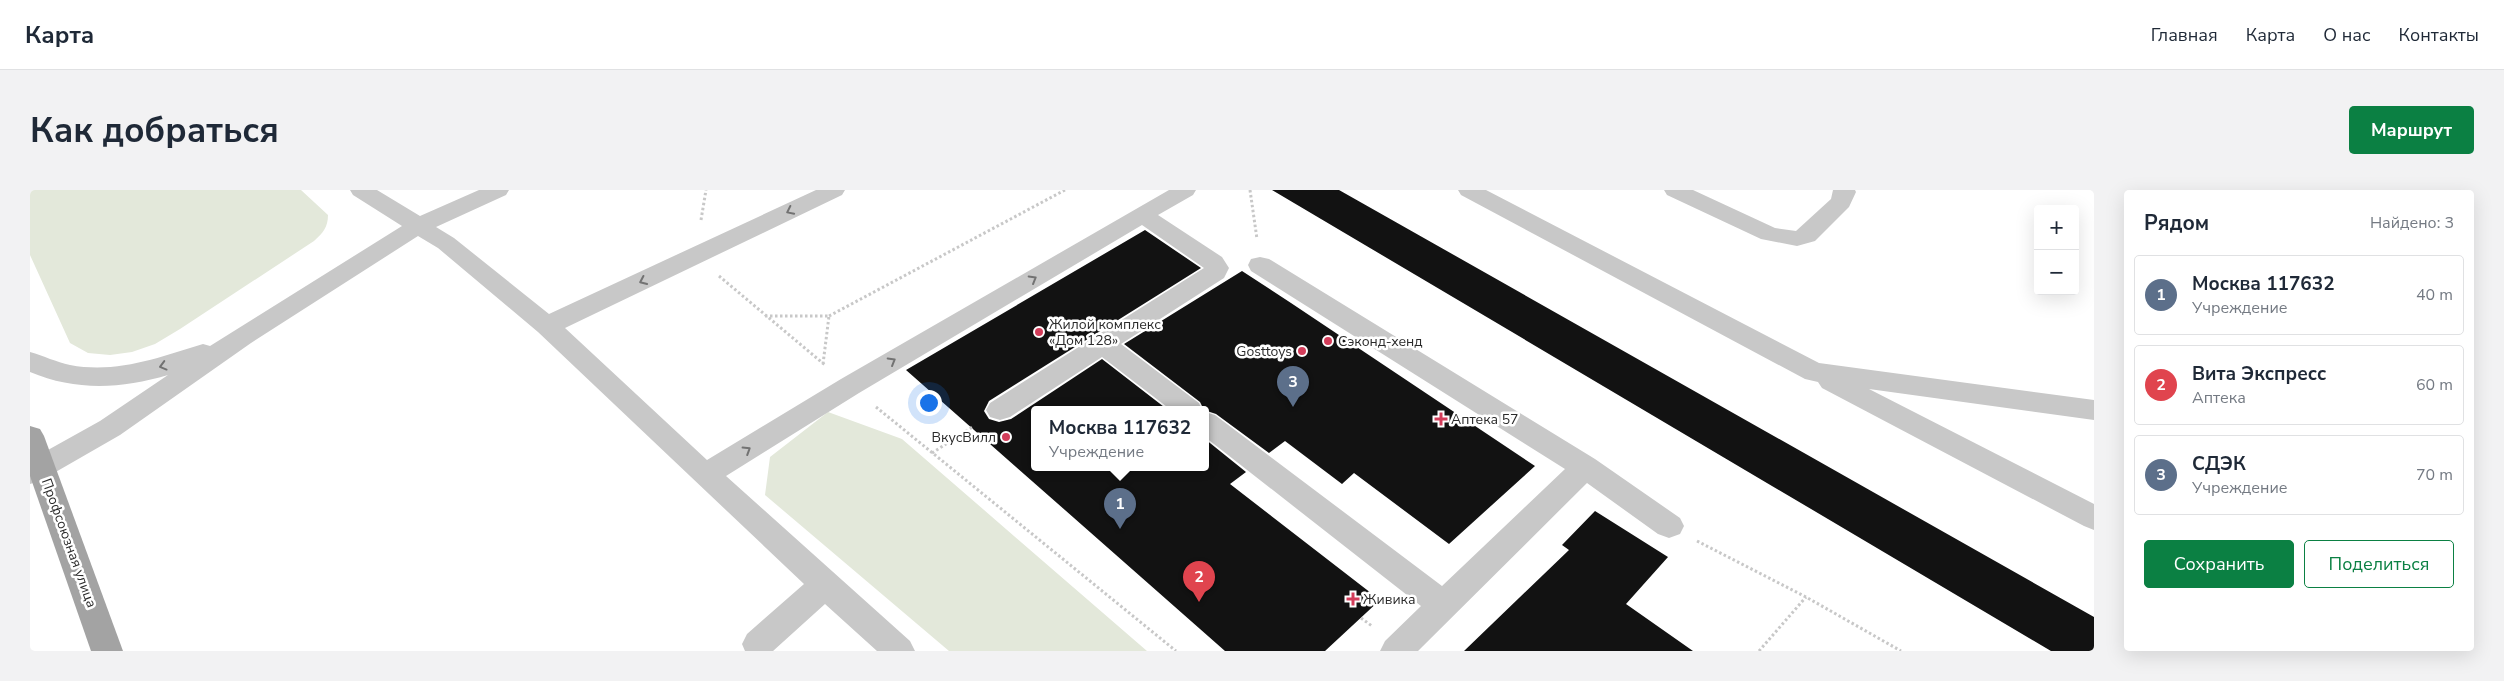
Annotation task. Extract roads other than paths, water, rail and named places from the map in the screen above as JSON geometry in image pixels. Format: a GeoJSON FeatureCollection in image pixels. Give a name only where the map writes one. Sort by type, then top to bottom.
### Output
{"type":"FeatureCollection","features":[{"type":"Feature","properties":{"kind":"main road","name":"Профсоюзная улица"},"geometry":{"type":"LineString","coordinates":[[30,436],[36,470],[107,651]]}},
{"type":"Feature","properties":{"kind":"street"},"geometry":{"type":"LineString","coordinates":[[360,190],[446,243],[547,326],[705,475],[899,651]]}},
{"type":"Feature","properties":{"kind":"street"},"geometry":{"type":"LineString","coordinates":[[36,470],[110,428],[242,337],[418,226],[498,190]]}},
{"type":"Feature","properties":{"kind":"street"},"geometry":{"type":"LineString","coordinates":[[547,326],[834,190]]}},
{"type":"Feature","properties":{"kind":"street"},"geometry":{"type":"LineString","coordinates":[[705,475],[850,386],[1185,190]]}},
{"type":"Feature","properties":{"kind":"street"},"geometry":{"type":"LineString","coordinates":[[1469,190],[2094,518]]}},
{"type":"Feature","properties":{"kind":"street"},"geometry":{"type":"LineString","coordinates":[[1675,190],[1769,234],[1797,239],[1807,236],[1842,202],[1846,192],[1844,190]]}},
{"type":"Feature","properties":{"kind":"street"},"geometry":{"type":"LineString","coordinates":[[1000,410],[1216,270],[1213,263],[1142,215]]}},
{"type":"Feature","properties":{"kind":"street"},"geometry":{"type":"LineString","coordinates":[[1260,265],[1585,467],[1669,526]]}},
{"type":"Feature","properties":{"kind":"street"},"geometry":{"type":"LineString","coordinates":[[30,361],[49,372],[74,376],[92,378],[132,374],[187,359],[242,337]]}},
{"type":"Feature","properties":{"kind":"street"},"geometry":{"type":"LineString","coordinates":[[1103,344],[1184,406]]}},
{"type":"Feature","properties":{"kind":"street"},"geometry":{"type":"LineString","coordinates":[[1814,372],[2094,410]]}},
{"type":"Feature","properties":{"kind":"street"},"geometry":{"type":"LineString","coordinates":[[1209,425],[1444,605]]}},
{"type":"Feature","properties":{"kind":"street"},"geometry":{"type":"LineString","coordinates":[[1396,651],[1585,467]]}},
{"type":"Feature","properties":{"kind":"street"},"geometry":{"type":"LineString","coordinates":[[758,644],[826,584]]}},
{"type":"Feature","properties":{"kind":"place","name":"Жилой комплекс «Дом 128»"},"geometry":{"type":"Point","coordinates":[1039,332]}},
{"type":"Feature","properties":{"kind":"place","name":"Сэконд-хенд"},"geometry":{"type":"Point","coordinates":[1328,341]}},
{"type":"Feature","properties":{"kind":"place","name":"Gosttoys"},"geometry":{"type":"Point","coordinates":[1302,351]}},
{"type":"Feature","properties":{"kind":"place","name":"СДЭК"},"geometry":{"type":"Point","coordinates":[1293,407]}},
{"type":"Feature","properties":{"kind":"place","name":"Аптека 57"},"geometry":{"type":"Point","coordinates":[1441,419]}},
{"type":"Feature","properties":{"kind":"place","name":"ВкусВилл"},"geometry":{"type":"Point","coordinates":[1006,437]}},
{"type":"Feature","properties":{"kind":"place","name":"Москва 117632"},"geometry":{"type":"Point","coordinates":[1120,529]}},
{"type":"Feature","properties":{"kind":"place","name":"Живика"},"geometry":{"type":"Point","coordinates":[1353,599]}},
{"type":"Feature","properties":{"kind":"place","name":"Вита Экспресс"},"geometry":{"type":"Point","coordinates":[1199,602]}}]}
